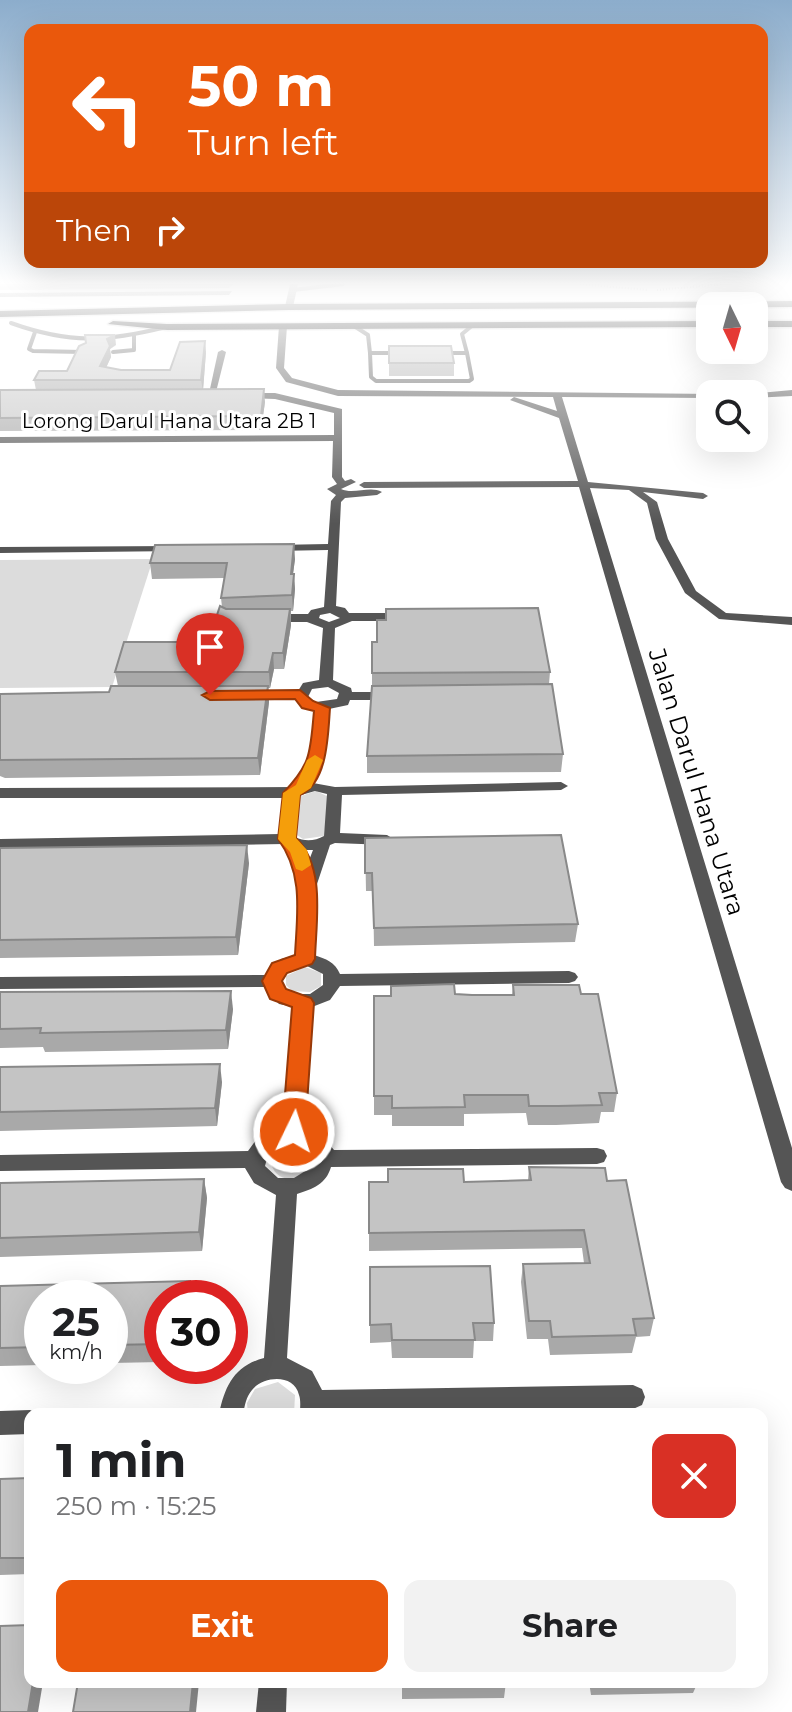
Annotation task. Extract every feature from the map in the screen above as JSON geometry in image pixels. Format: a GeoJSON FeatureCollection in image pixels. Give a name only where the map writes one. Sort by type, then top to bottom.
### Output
{"type":"FeatureCollection","features":[{"type":"Feature","properties":{"kind":"street"},"geometry":{"type":"LineString","coordinates":[[211,396],[219,364]]}},
{"type":"Feature","properties":{"kind":"street"},"geometry":{"type":"LineString","coordinates":[[280,364],[289,380],[312,388],[381,396],[696,395]]}},
{"type":"Feature","properties":{"kind":"street"},"geometry":{"type":"LineString","coordinates":[[768,394],[792,393]]}},
{"type":"Feature","properties":{"kind":"street"},"geometry":{"type":"LineString","coordinates":[[498,395],[562,416]]}},
{"type":"Feature","properties":{"kind":"street","name":"Jalan Darul Hana Utara"},"geometry":{"type":"LineString","coordinates":[[557,395],[792,1182]]}},
{"type":"Feature","properties":{"kind":"street"},"geometry":{"type":"LineString","coordinates":[[196,396],[275,396],[333,408],[340,415],[337,477],[342,489],[336,501],[330,609]]}},
{"type":"Feature","properties":{"kind":"street","name":"Lorong Darul Hana Utara 2B 1"},"geometry":{"type":"LineString","coordinates":[[0,440],[338,438]]}},
{"type":"Feature","properties":{"kind":"street"},"geometry":{"type":"LineString","coordinates":[[342,489],[660,488],[703,496]]}},
{"type":"Feature","properties":{"kind":"street"},"geometry":{"type":"LineString","coordinates":[[634,490],[652,502],[662,539],[691,593],[723,616],[792,621]]}},
{"type":"Feature","properties":{"kind":"street"},"geometry":{"type":"LineString","coordinates":[[254,548],[333,547]]}},
{"type":"Feature","properties":{"kind":"street"},"geometry":{"type":"LineString","coordinates":[[0,550],[190,549]]}},
{"type":"Feature","properties":{"kind":"street"},"geometry":{"type":"LineString","coordinates":[[311,618],[315,613],[330,609],[341,611],[347,617],[424,616]]}},
{"type":"Feature","properties":{"kind":"street"},"geometry":{"type":"LineString","coordinates":[[311,618],[315,623],[329,626],[341,624],[347,617]]}},
{"type":"Feature","properties":{"kind":"street"},"geometry":{"type":"LineString","coordinates":[[255,618],[311,618]]}},
{"type":"Feature","properties":{"kind":"street"},"geometry":{"type":"LineString","coordinates":[[326,683],[329,626]]}},
{"type":"Feature","properties":{"kind":"street"},"geometry":{"type":"LineString","coordinates":[[237,695],[300,695],[308,686],[326,683],[343,687],[347,696]]}},
{"type":"Feature","properties":{"kind":"street"},"geometry":{"type":"LineString","coordinates":[[300,695],[307,705],[322,708],[337,705],[347,696],[408,696]]}},
{"type":"Feature","properties":{"kind":"street"},"geometry":{"type":"LineString","coordinates":[[305,959],[308,888],[328,841],[331,789],[318,755],[322,708]]}},
{"type":"Feature","properties":{"kind":"street"},"geometry":{"type":"LineString","coordinates":[[308,888],[291,842],[297,790],[318,755]]}},
{"type":"Feature","properties":{"kind":"street"},"geometry":{"type":"LineString","coordinates":[[0,793],[561,786]]}},
{"type":"Feature","properties":{"kind":"street"},"geometry":{"type":"LineString","coordinates":[[0,844],[397,840]]}},
{"type":"Feature","properties":{"kind":"street"},"geometry":{"type":"LineString","coordinates":[[272,981],[280,968],[305,959],[325,964],[334,980]]}},
{"type":"Feature","properties":{"kind":"street"},"geometry":{"type":"LineString","coordinates":[[334,980],[569,977]]}},
{"type":"Feature","properties":{"kind":"street"},"geometry":{"type":"LineString","coordinates":[[272,981],[278,994],[303,1003],[324,997],[334,980]]}},
{"type":"Feature","properties":{"kind":"street"},"geometry":{"type":"LineString","coordinates":[[0,983],[272,981]]}},
{"type":"Feature","properties":{"kind":"street"},"geometry":{"type":"LineString","coordinates":[[294,1132],[303,1003]]}},
{"type":"Feature","properties":{"kind":"street"},"geometry":{"type":"LineString","coordinates":[[294,1132],[314,1138],[321,1146],[324,1159],[319,1173],[311,1181],[287,1188],[267,1183],[260,1176],[255,1159],[264,1142],[283,1133],[294,1132]]}},
{"type":"Feature","properties":{"kind":"street"},"geometry":{"type":"LineString","coordinates":[[324,1159],[597,1156]]}},
{"type":"Feature","properties":{"kind":"street"},"geometry":{"type":"LineString","coordinates":[[0,1163],[255,1159]]}},
{"type":"Feature","properties":{"kind":"street"},"geometry":{"type":"LineString","coordinates":[[275,1367],[287,1188]]}},
{"type":"Feature","properties":{"kind":"street"},"geometry":{"type":"LineString","coordinates":[[232,1408],[236,1390],[244,1379],[256,1371],[275,1367],[293,1371],[303,1378],[313,1408],[633,1397]]}},
{"type":"Feature","properties":{"kind":"street"},"geometry":{"type":"LineString","coordinates":[[0,1423],[24,1422]]}},
{"type":"Feature","properties":{"kind":"street"},"geometry":{"type":"LineString","coordinates":[[271,1712],[273,1688]]}},
{"type":"Feature","properties":{"kind":"lane"},"geometry":{"type":"LineString","coordinates":[[370,364],[371,377],[376,381],[469,381],[472,379],[469,364]]}},
{"type":"Feature","properties":{"kind":"shaded area"},"geometry":{"type":"Polygon","coordinates":[[[153,559],[112,687],[0,688],[0,560],[153,559]]]}},
{"type":"Feature","properties":{"kind":"shaded area"},"geometry":{"type":"Polygon","coordinates":[[[316,791],[329,797],[324,836],[303,839],[294,833],[298,797],[316,791]]]}},
{"type":"Feature","properties":{"kind":"shaded area"},"geometry":{"type":"Polygon","coordinates":[[[305,967],[321,973],[321,986],[310,992],[292,991],[286,985],[286,976],[305,967]]]}},
{"type":"Feature","properties":{"kind":"shaded area"},"geometry":{"type":"Polygon","coordinates":[[[290,1141],[303,1147],[309,1160],[303,1173],[290,1179],[277,1173],[271,1160],[277,1147],[290,1141]]]}},
{"type":"Feature","properties":{"kind":"shaded area"},"geometry":{"type":"Polygon","coordinates":[[[278,1382],[295,1395],[294,1408],[247,1408],[255,1389],[278,1382]]]}},
{"type":"Feature","properties":{"kind":"building"},"geometry":{"type":"Polygon","coordinates":[[[70,364],[101,364],[121,370],[170,370],[172,364],[203,364],[201,380],[34,380],[39,371],[67,371],[70,364]]]}},
{"type":"Feature","properties":{"kind":"building"},"geometry":{"type":"Polygon","coordinates":[[[264,389],[261,416],[0,418],[0,390],[264,389]]]}},
{"type":"Feature","properties":{"kind":"building"},"geometry":{"type":"Polygon","coordinates":[[[294,544],[292,595],[221,598],[227,563],[150,563],[155,545],[294,544]]]}},
{"type":"Feature","properties":{"kind":"building"},"geometry":{"type":"Polygon","coordinates":[[[220,606],[226,609],[290,609],[283,653],[273,653],[269,672],[115,672],[124,642],[208,642],[220,606]]]}},
{"type":"Feature","properties":{"kind":"building"},"geometry":{"type":"Polygon","coordinates":[[[538,608],[550,672],[372,673],[372,642],[377,642],[377,620],[386,620],[386,609],[538,608]]]}},
{"type":"Feature","properties":{"kind":"building"},"geometry":{"type":"Polygon","coordinates":[[[552,684],[563,754],[367,756],[372,686],[552,684]]]}},
{"type":"Feature","properties":{"kind":"building"},"geometry":{"type":"Polygon","coordinates":[[[111,686],[268,686],[258,758],[0,760],[0,694],[109,692],[111,686]]]}},
{"type":"Feature","properties":{"kind":"building"},"geometry":{"type":"Polygon","coordinates":[[[561,835],[578,924],[374,928],[372,873],[365,873],[365,838],[561,835]]]}},
{"type":"Feature","properties":{"kind":"building"},"geometry":{"type":"Polygon","coordinates":[[[247,845],[236,937],[0,940],[0,848],[247,845]]]}},
{"type":"Feature","properties":{"kind":"building"},"geometry":{"type":"Polygon","coordinates":[[[454,984],[455,994],[514,995],[513,985],[579,985],[581,994],[598,994],[617,1093],[599,1093],[602,1105],[558,1106],[529,1106],[528,1095],[464,1095],[465,1107],[392,1108],[392,1096],[374,1096],[374,996],[391,996],[391,986],[454,984]]]}},
{"type":"Feature","properties":{"kind":"building"},"geometry":{"type":"Polygon","coordinates":[[[231,991],[226,1030],[40,1033],[41,1028],[0,1029],[0,992],[231,991]]]}},
{"type":"Feature","properties":{"kind":"building"},"geometry":{"type":"Polygon","coordinates":[[[220,1064],[215,1108],[0,1112],[0,1067],[220,1064]]]}},
{"type":"Feature","properties":{"kind":"building"},"geometry":{"type":"Polygon","coordinates":[[[529,1167],[605,1168],[607,1181],[626,1180],[654,1318],[633,1319],[636,1335],[552,1337],[550,1321],[529,1321],[523,1264],[590,1263],[584,1230],[369,1233],[369,1182],[388,1182],[388,1169],[463,1169],[464,1182],[531,1180],[529,1167]]]}},
{"type":"Feature","properties":{"kind":"building"},"geometry":{"type":"Polygon","coordinates":[[[204,1179],[199,1232],[0,1238],[0,1183],[204,1179]]]}},
{"type":"Feature","properties":{"kind":"building"},"geometry":{"type":"Polygon","coordinates":[[[490,1266],[494,1323],[473,1323],[475,1340],[392,1340],[391,1324],[370,1325],[370,1267],[490,1266]]]}},
{"type":"Feature","properties":{"kind":"building"},"geometry":{"type":"Polygon","coordinates":[[[144,1282],[144,1344],[128,1345],[128,1283],[144,1282]]]}},
{"type":"Feature","properties":{"kind":"building"},"geometry":{"type":"Polygon","coordinates":[[[24,1285],[24,1347],[0,1348],[0,1286],[24,1285]]]}},
{"type":"Feature","properties":{"kind":"building"},"geometry":{"type":"Polygon","coordinates":[[[24,1478],[24,1558],[0,1558],[0,1479],[24,1478]]]}},
{"type":"Feature","properties":{"kind":"building"},"geometry":{"type":"Polygon","coordinates":[[[24,1625],[24,1688],[32,1688],[28,1712],[0,1712],[0,1626],[24,1625]]]}},
{"type":"Feature","properties":{"kind":"building"},"geometry":{"type":"Polygon","coordinates":[[[77,1688],[192,1688],[190,1712],[73,1712],[77,1688]]]}},
{"type":"Feature","properties":{"kind":"slow traffic"},"geometry":{"type":"LineString","coordinates":[[302,865],[298,850],[287,839],[291,793],[303,788],[315,760]]}},
{"type":"Feature","properties":{"kind":"route"},"geometry":{"type":"LineString","coordinates":[[210,695],[300,695],[307,705],[322,708],[318,755],[303,788],[291,793],[287,839],[298,850],[308,888],[305,959],[287,963],[274,974],[272,981],[273,988],[285,999],[303,1003],[294,1132]]}}]}
